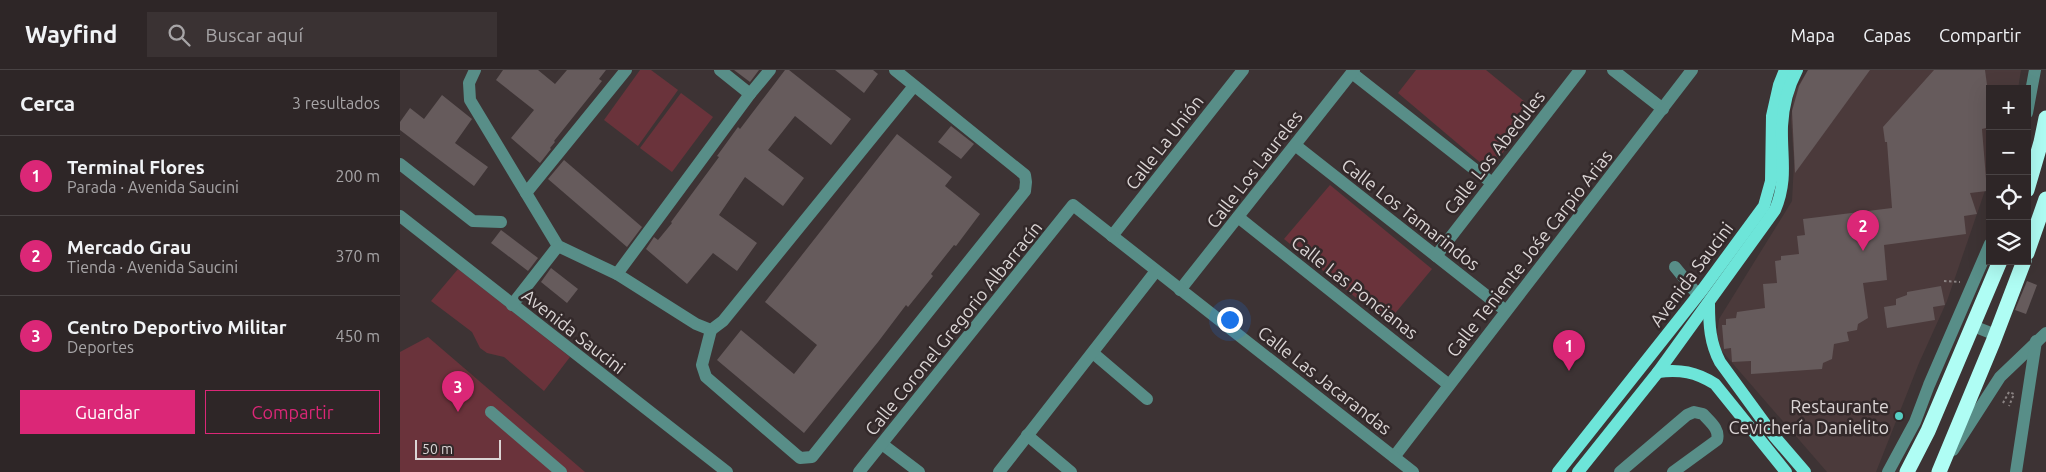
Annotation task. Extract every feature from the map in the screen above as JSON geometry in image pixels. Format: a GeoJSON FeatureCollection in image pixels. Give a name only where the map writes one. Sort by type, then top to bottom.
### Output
{"type":"FeatureCollection","features":[{"type":"Feature","properties":{"kind":"highway"},"geometry":{"type":"LineString","coordinates":[[2031,177],[2042,142],[2046,118]]}},
{"type":"Feature","properties":{"kind":"highway"},"geometry":{"type":"LineString","coordinates":[[2031,242],[2045,207]]}},
{"type":"Feature","properties":{"kind":"highway"},"geometry":{"type":"LineString","coordinates":[[1908,472],[1928,431],[1998,265]]}},
{"type":"Feature","properties":{"kind":"highway"},"geometry":{"type":"LineString","coordinates":[[1939,472],[1996,335],[2022,265]]}},
{"type":"Feature","properties":{"kind":"main road","name":"Avenida Saucini"},"geometry":{"type":"LineString","coordinates":[[1562,471],[1759,214],[1767,198],[1771,181],[1772,116],[1784,70]]}},
{"type":"Feature","properties":{"kind":"main road","name":"Avenida Saucini"},"geometry":{"type":"LineString","coordinates":[[1578,472],[1658,372],[1709,304],[1775,210],[1780,200],[1784,178],[1782,138],[1784,111],[1790,85],[1797,70]]}},
{"type":"Feature","properties":{"kind":"main road"},"geometry":{"type":"LineString","coordinates":[[1698,295],[1709,304],[1710,332],[1714,349],[1720,362],[1774,436],[1805,472]]}},
{"type":"Feature","properties":{"kind":"main road"},"geometry":{"type":"LineString","coordinates":[[1658,372],[1687,371],[1702,375],[1715,384],[1786,472]]}},
{"type":"Feature","properties":{"kind":"street"},"geometry":{"type":"LineString","coordinates":[[474,70],[469,83],[470,100],[558,246],[617,274],[696,324],[711,330]]}},
{"type":"Feature","properties":{"kind":"street"},"geometry":{"type":"LineString","coordinates":[[526,194],[626,70]]}},
{"type":"Feature","properties":{"kind":"street"},"geometry":{"type":"LineString","coordinates":[[720,70],[750,94]]}},
{"type":"Feature","properties":{"kind":"street"},"geometry":{"type":"LineString","coordinates":[[617,274],[750,94],[770,70]]}},
{"type":"Feature","properties":{"kind":"street"},"geometry":{"type":"LineString","coordinates":[[895,70],[1025,175],[1025,191],[812,457],[800,458],[706,376],[702,365],[711,330],[723,321],[914,86]]}},
{"type":"Feature","properties":{"kind":"street","name":"Calle La Unión"},"geometry":{"type":"LineString","coordinates":[[1112,236],[1243,70]]}},
{"type":"Feature","properties":{"kind":"street","name":"Calle Los Abedules"},"geometry":{"type":"LineString","coordinates":[[1436,256],[1580,70]]}},
{"type":"Feature","properties":{"kind":"street"},"geometry":{"type":"LineString","coordinates":[[1613,70],[1663,109]]}},
{"type":"Feature","properties":{"kind":"street","name":"Calle Teniente Jośe Carpio Arias"},"geometry":{"type":"LineString","coordinates":[[1394,457],[1692,70]]}},
{"type":"Feature","properties":{"kind":"street"},"geometry":{"type":"LineString","coordinates":[[2031,92],[2035,70]]}},
{"type":"Feature","properties":{"kind":"street"},"geometry":{"type":"LineString","coordinates":[[1353,72],[1492,183]]}},
{"type":"Feature","properties":{"kind":"street","name":"Calle Los Laureles"},"geometry":{"type":"LineString","coordinates":[[1180,290],[1353,72]]}},
{"type":"Feature","properties":{"kind":"street","name":"Calle Los Tamarindos"},"geometry":{"type":"LineString","coordinates":[[1295,145],[1506,311]]}},
{"type":"Feature","properties":{"kind":"street"},"geometry":{"type":"LineString","coordinates":[[400,164],[473,221],[501,222]]}},
{"type":"Feature","properties":{"kind":"street","name":"Calle Las Jacarandas"},"geometry":{"type":"LineString","coordinates":[[1073,205],[1413,472]]}},
{"type":"Feature","properties":{"kind":"street","name":"Calle Coronel Gregorio Albarracín"},"geometry":{"type":"LineString","coordinates":[[859,472],[1073,205]]}},
{"type":"Feature","properties":{"kind":"street","name":"Avenida Saucini"},"geometry":{"type":"LineString","coordinates":[[400,216],[727,472]]}},
{"type":"Feature","properties":{"kind":"street","name":"Calle Las Poncianas"},"geometry":{"type":"LineString","coordinates":[[1238,217],[1449,385]]}},
{"type":"Feature","properties":{"kind":"street"},"geometry":{"type":"LineString","coordinates":[[512,304],[558,246]]}},
{"type":"Feature","properties":{"kind":"street"},"geometry":{"type":"LineString","coordinates":[[1888,472],[1915,422],[1928,385],[1986,253]]}},
{"type":"Feature","properties":{"kind":"street"},"geometry":{"type":"LineString","coordinates":[[1675,267],[1698,295]]}},
{"type":"Feature","properties":{"kind":"street"},"geometry":{"type":"LineString","coordinates":[[999,472],[1156,271]]}},
{"type":"Feature","properties":{"kind":"street"},"geometry":{"type":"LineString","coordinates":[[1973,326],[1996,335]]}},
{"type":"Feature","properties":{"kind":"street"},"geometry":{"type":"LineString","coordinates":[[1939,472],[2000,377],[2041,337]]}},
{"type":"Feature","properties":{"kind":"street"},"geometry":{"type":"LineString","coordinates":[[2016,472],[2041,337]]}},
{"type":"Feature","properties":{"kind":"street"},"geometry":{"type":"LineString","coordinates":[[1093,353],[1147,399]]}},
{"type":"Feature","properties":{"kind":"street"},"geometry":{"type":"LineString","coordinates":[[491,412],[561,472]]}},
{"type":"Feature","properties":{"kind":"street"},"geometry":{"type":"LineString","coordinates":[[1620,472],[1687,415],[1694,412],[1703,414],[1716,429],[1717,440],[1673,472]]}},
{"type":"Feature","properties":{"kind":"street"},"geometry":{"type":"LineString","coordinates":[[1027,435],[1071,472]]}},
{"type":"Feature","properties":{"kind":"street"},"geometry":{"type":"LineString","coordinates":[[882,444],[919,472]]}},
{"type":"Feature","properties":{"kind":"path"},"geometry":{"type":"LineString","coordinates":[[1944,281],[1960,282]]}},
{"type":"Feature","properties":{"kind":"path"},"geometry":{"type":"LineString","coordinates":[[2003,403],[2009,392],[2014,394],[2008,406]]}},
{"type":"Feature","properties":{"kind":"shaded area"},"geometry":{"type":"Polygon","coordinates":[[[640,70],[651,70],[678,90],[638,146],[604,120],[640,70]]]}},
{"type":"Feature","properties":{"kind":"shaded area"},"geometry":{"type":"Polygon","coordinates":[[[1416,70],[1486,70],[1536,111],[1489,170],[1398,93],[1416,70]]]}},
{"type":"Feature","properties":{"kind":"shaded area"},"geometry":{"type":"Polygon","coordinates":[[[1808,70],[2021,70],[2019,85],[1986,85],[1986,188],[1947,301],[1919,363],[1876,472],[1827,472],[1721,350],[1717,335],[1719,319],[1792,201],[1794,163],[1791,119],[1794,92],[1808,70]]]}},
{"type":"Feature","properties":{"kind":"shaded area"},"geometry":{"type":"Polygon","coordinates":[[[681,93],[713,117],[672,172],[640,148],[681,93]]]}},
{"type":"Feature","properties":{"kind":"shaded area"},"geometry":{"type":"Polygon","coordinates":[[[1330,185],[1432,269],[1387,323],[1284,239],[1330,185]]]}},
{"type":"Feature","properties":{"kind":"shaded area"},"geometry":{"type":"Polygon","coordinates":[[[458,269],[570,357],[544,391],[504,357],[487,353],[480,348],[472,332],[431,301],[458,269]]]}},
{"type":"Feature","properties":{"kind":"shaded area"},"geometry":{"type":"Polygon","coordinates":[[[428,337],[585,472],[400,472],[400,352],[428,337]]]}},
{"type":"Feature","properties":{"kind":"building"},"geometry":{"type":"Polygon","coordinates":[[[503,70],[538,70],[555,84],[567,70],[606,70],[599,79],[602,81],[554,141],[551,149],[540,163],[511,138],[534,110],[496,80],[503,70]]]}},
{"type":"Feature","properties":{"kind":"building"},"geometry":{"type":"Polygon","coordinates":[[[734,70],[759,70],[750,82],[734,70]]]}},
{"type":"Feature","properties":{"kind":"building"},"geometry":{"type":"Polygon","coordinates":[[[785,70],[789,70],[851,119],[831,145],[795,116],[768,150],[804,178],[783,206],[745,177],[719,215],[757,243],[737,271],[713,253],[687,284],[646,249],[654,237],[658,240],[672,223],[738,127],[740,129],[785,70]]]}},
{"type":"Feature","properties":{"kind":"building"},"geometry":{"type":"Polygon","coordinates":[[[835,70],[873,70],[878,74],[864,93],[835,70]]]}},
{"type":"Feature","properties":{"kind":"building"},"geometry":{"type":"Polygon","coordinates":[[[1808,70],[1870,70],[1795,173],[1792,111],[1799,86],[1808,70]]]}},
{"type":"Feature","properties":{"kind":"building"},"geometry":{"type":"Polygon","coordinates":[[[1934,70],[1985,70],[1987,85],[1986,128],[1982,129],[1986,191],[1970,193],[1977,214],[1964,216],[1966,234],[1884,245],[1887,280],[1863,283],[1868,318],[1858,324],[1857,330],[1847,332],[1849,341],[1834,344],[1832,359],[1823,363],[1822,369],[1751,374],[1751,361],[1732,362],[1731,348],[1724,349],[1722,325],[1726,325],[1726,319],[1736,318],[1737,312],[1765,308],[1763,284],[1777,283],[1775,261],[1781,260],[1781,256],[1799,254],[1797,236],[1805,235],[1803,219],[1892,208],[1887,142],[1885,142],[1883,127],[1934,70]]]}},
{"type":"Feature","properties":{"kind":"building"},"geometry":{"type":"Polygon","coordinates":[[[442,95],[472,119],[455,143],[488,167],[474,186],[400,130],[400,122],[410,108],[424,119],[442,95]]]}},
{"type":"Feature","properties":{"kind":"building"},"geometry":{"type":"Polygon","coordinates":[[[951,126],[974,144],[961,159],[938,142],[951,126]]]}},
{"type":"Feature","properties":{"kind":"building"},"geometry":{"type":"Polygon","coordinates":[[[897,134],[952,177],[945,186],[980,214],[956,246],[954,245],[931,274],[933,276],[908,307],[906,305],[804,433],[717,360],[741,330],[794,374],[817,345],[765,302],[897,134]]]}},
{"type":"Feature","properties":{"kind":"building"},"geometry":{"type":"Polygon","coordinates":[[[564,160],[642,227],[627,247],[548,179],[564,160]]]}},
{"type":"Feature","properties":{"kind":"building"},"geometry":{"type":"Polygon","coordinates":[[[501,230],[538,258],[528,271],[491,243],[501,230]]]}},
{"type":"Feature","properties":{"kind":"building"},"geometry":{"type":"Polygon","coordinates":[[[551,268],[578,289],[567,303],[541,282],[551,268]]]}},
{"type":"Feature","properties":{"kind":"building"},"geometry":{"type":"Polygon","coordinates":[[[2027,281],[2037,285],[2026,314],[2015,310],[2027,281]]]}},
{"type":"Feature","properties":{"kind":"building"},"geometry":{"type":"Polygon","coordinates":[[[1941,286],[1945,305],[1933,307],[1935,320],[1887,328],[1884,307],[1896,305],[1896,299],[1907,295],[1907,292],[1941,286]]]}},
{"type":"Feature","properties":{"kind":"place","name":"Mercado Grau"},"geometry":{"type":"Point","coordinates":[1863,251]}},
{"type":"Feature","properties":{"kind":"place","name":"Terminal Flores"},"geometry":{"type":"Point","coordinates":[1569,371]}},
{"type":"Feature","properties":{"kind":"place","name":"Centro Deportivo Militar"},"geometry":{"type":"Point","coordinates":[458,412]}},
{"type":"Feature","properties":{"kind":"place","name":"Restaurante Cevichería Danielito"},"geometry":{"type":"Point","coordinates":[1899,416]}}]}
